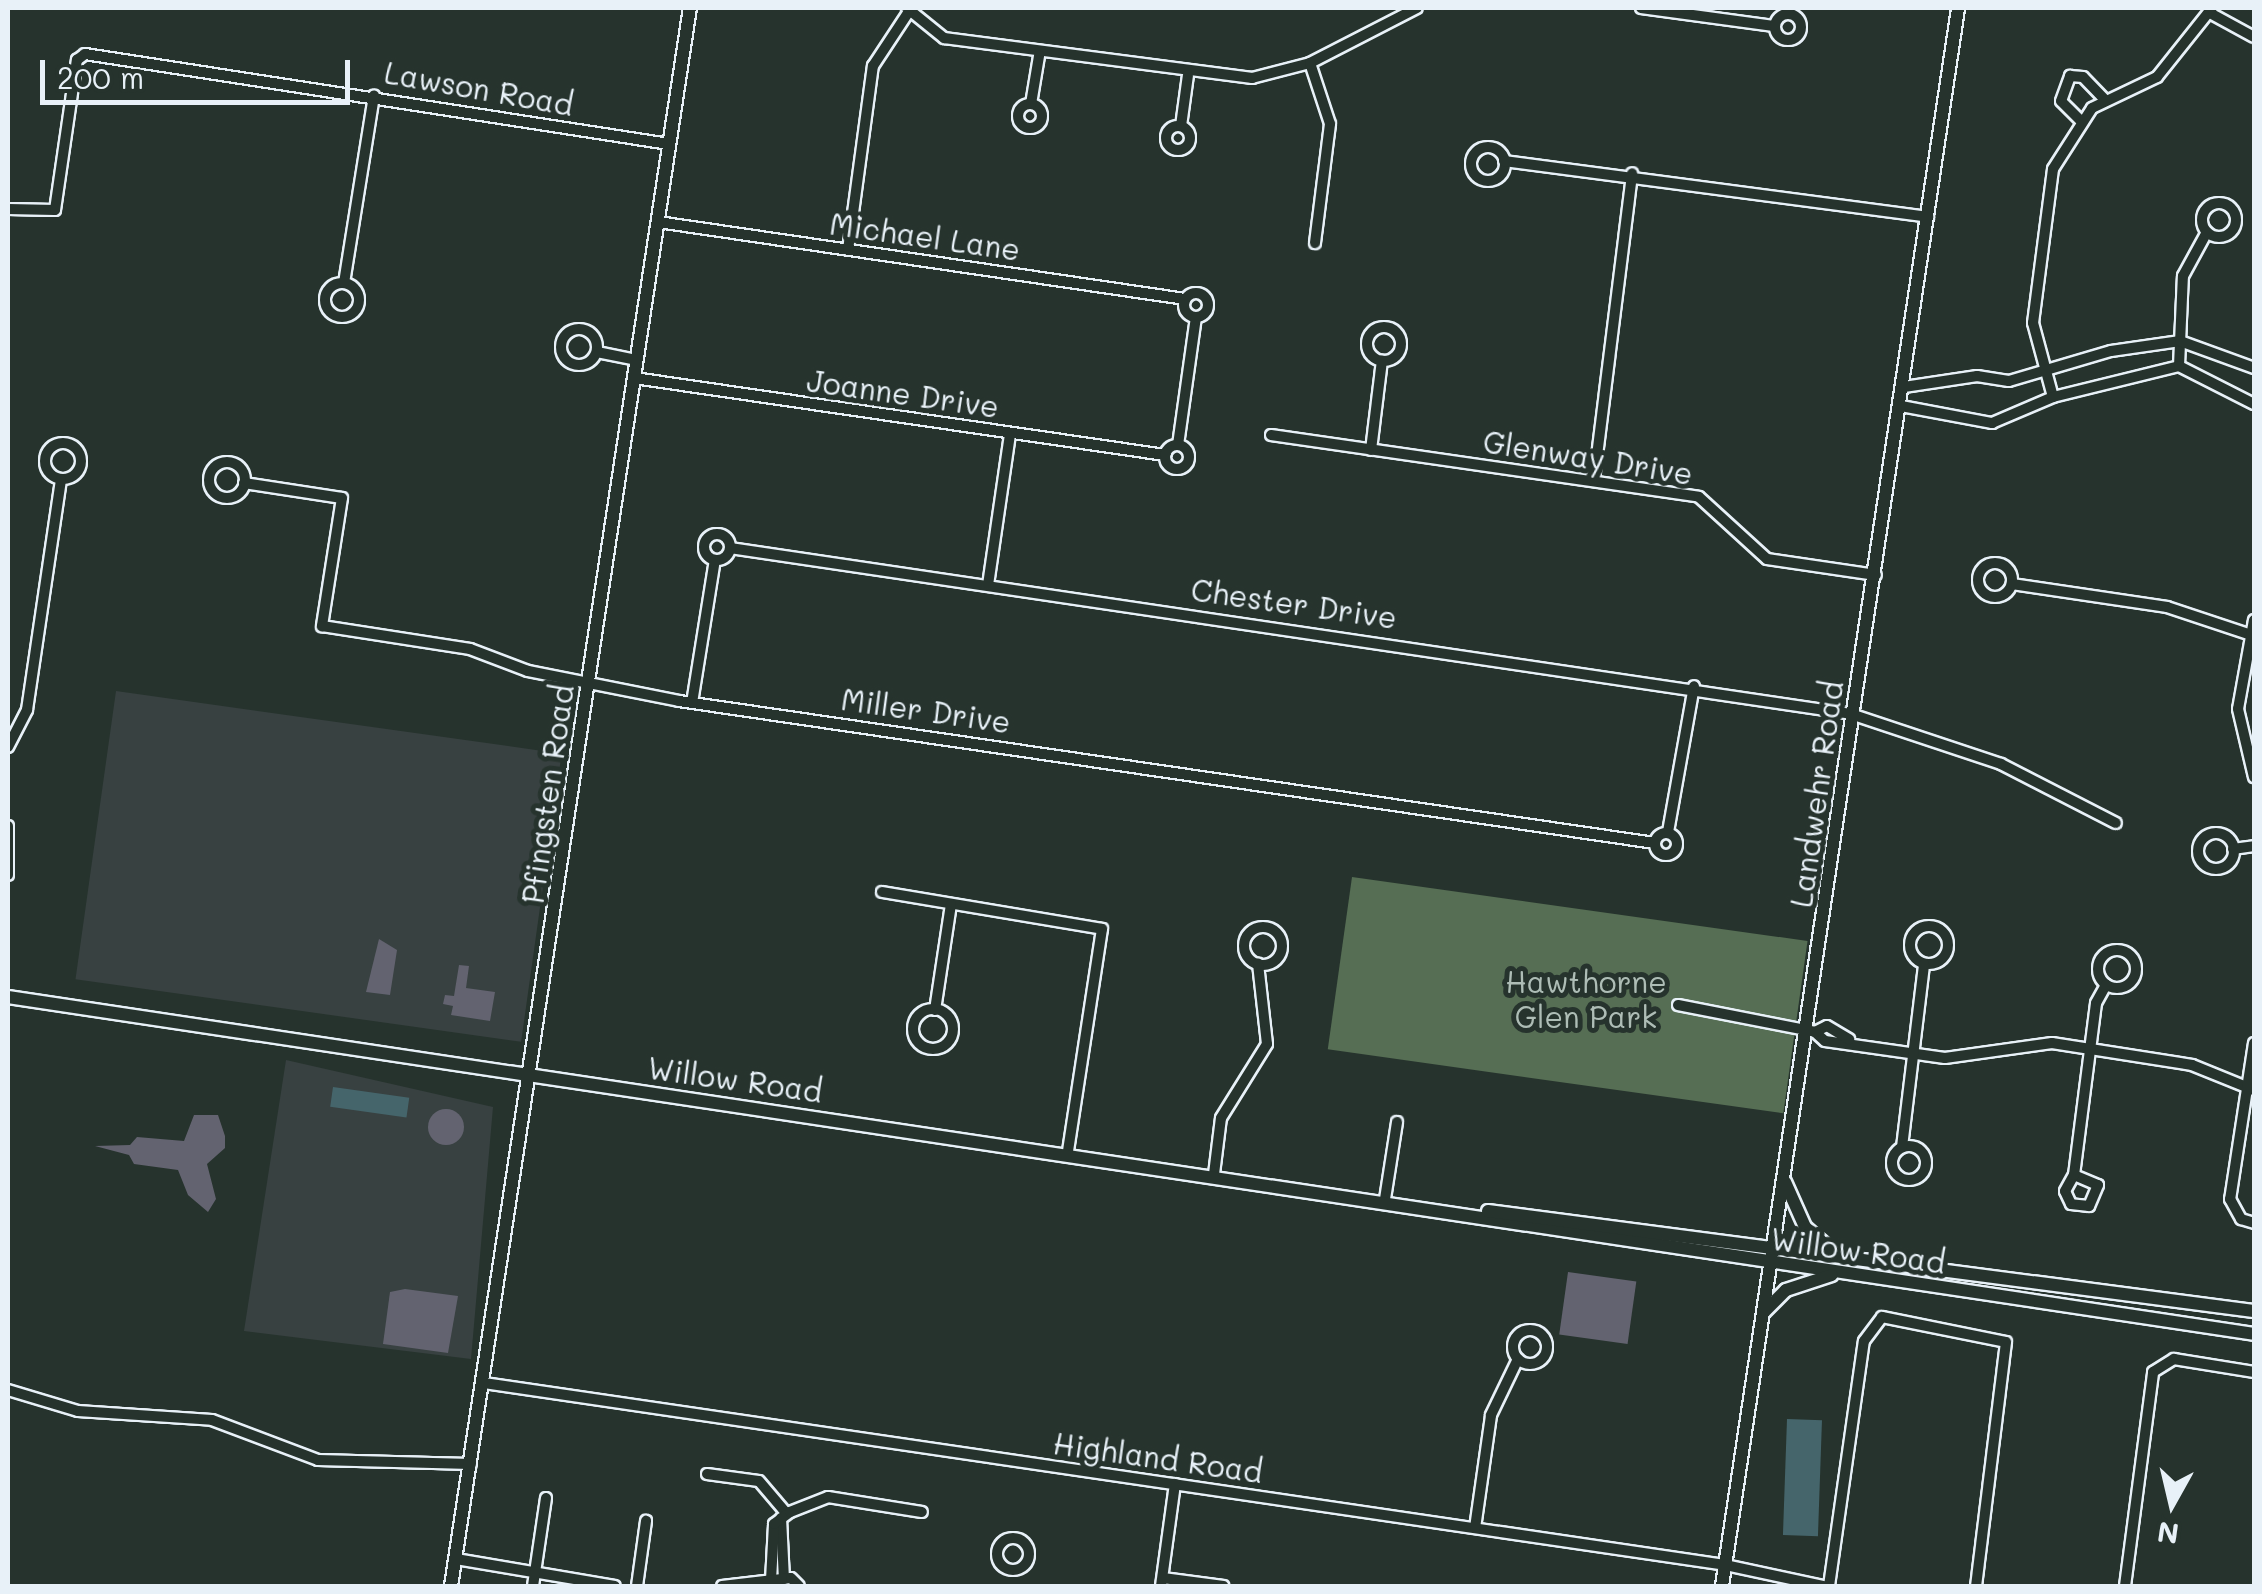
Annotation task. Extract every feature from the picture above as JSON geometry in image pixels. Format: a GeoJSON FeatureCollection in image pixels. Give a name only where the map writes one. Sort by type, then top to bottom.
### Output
{"type":"FeatureCollection","features":[{"type":"Feature","properties":{"kind":"main road","name":"Pfingsten Road"},"geometry":{"type":"LineString","coordinates":[[452,1586],[690,8]]}},
{"type":"Feature","properties":{"kind":"main road","name":"Landwehr Road"},"geometry":{"type":"LineString","coordinates":[[1722,1586],[1770,1262],[1812,1031],[1851,714],[1876,575],[1958,8]]}},
{"type":"Feature","properties":{"kind":"main road","name":"Willow Road"},"geometry":{"type":"LineString","coordinates":[[8,998],[1456,1209],[1564,1234],[2254,1334]]}},
{"type":"Feature","properties":{"kind":"main road"},"geometry":{"type":"LineString","coordinates":[[1784,1180],[1805,1227],[1835,1253]]}},
{"type":"Feature","properties":{"kind":"main road","name":"Willow Road"},"geometry":{"type":"LineString","coordinates":[[1456,1209],[1554,1214],[2254,1311]]}},
{"type":"Feature","properties":{"kind":"main road"},"geometry":{"type":"LineString","coordinates":[[1762,1313],[1804,1281],[1844,1274]]}},
{"type":"Feature","properties":{"kind":"street"},"geometry":{"type":"LineString","coordinates":[[848,250],[873,66],[908,10],[944,38],[1039,56],[1188,76],[1252,78],[1310,62],[1417,8]]}},
{"type":"Feature","properties":{"kind":"street"},"geometry":{"type":"LineString","coordinates":[[1641,8],[1774,26],[1791,11],[1801,27],[1794,39],[1782,39],[1774,26]]}},
{"type":"Feature","properties":{"kind":"street"},"geometry":{"type":"LineString","coordinates":[[2053,397],[2033,323],[2040,233],[2053,169],[2081,121],[2105,100],[2158,77],[2211,10],[2254,37]]}},
{"type":"Feature","properties":{"kind":"street","name":"Lawson Road"},"geometry":{"type":"LineString","coordinates":[[8,209],[55,210],[77,60],[85,54],[374,95],[669,144]]}},
{"type":"Feature","properties":{"kind":"street"},"geometry":{"type":"LineString","coordinates":[[1031,104],[1039,56]]}},
{"type":"Feature","properties":{"kind":"street"},"geometry":{"type":"LineString","coordinates":[[1310,62],[1330,124],[1315,243]]}},
{"type":"Feature","properties":{"kind":"street"},"geometry":{"type":"LineString","coordinates":[[1181,126],[1188,76]]}},
{"type":"Feature","properties":{"kind":"street"},"geometry":{"type":"LineString","coordinates":[[2081,121],[2061,101],[2070,76],[2083,78],[2105,100]]}},
{"type":"Feature","properties":{"kind":"street"},"geometry":{"type":"LineString","coordinates":[[344,283],[374,95]]}},
{"type":"Feature","properties":{"kind":"street"},"geometry":{"type":"LineString","coordinates":[[1504,161],[1632,173],[1928,216]]}},
{"type":"Feature","properties":{"kind":"street"},"geometry":{"type":"LineString","coordinates":[[1594,480],[1632,173]]}},
{"type":"Feature","properties":{"kind":"street","name":"Michael Lane"},"geometry":{"type":"LineString","coordinates":[[658,222],[1185,299]]}},
{"type":"Feature","properties":{"kind":"street"},"geometry":{"type":"LineString","coordinates":[[2179,366],[2183,276],[2207,232]]}},
{"type":"Feature","properties":{"kind":"street"},"geometry":{"type":"LineString","coordinates":[[1205,297],[1206,312],[1196,317],[1185,311],[1185,299],[1205,297]]}},
{"type":"Feature","properties":{"kind":"street"},"geometry":{"type":"LineString","coordinates":[[1178,445],[1188,456],[1184,466],[1172,468],[1165,456],[1178,445],[1196,317]]}},
{"type":"Feature","properties":{"kind":"street"},"geometry":{"type":"LineString","coordinates":[[1904,388],[1976,376],[2009,382],[2046,368],[2180,341],[2254,368]]}},
{"type":"Feature","properties":{"kind":"street"},"geometry":{"type":"LineString","coordinates":[[597,352],[637,360]]}},
{"type":"Feature","properties":{"kind":"street"},"geometry":{"type":"LineString","coordinates":[[1371,450],[1382,361]]}},
{"type":"Feature","properties":{"kind":"street"},"geometry":{"type":"LineString","coordinates":[[1901,406],[1992,423],[2053,397],[2179,366],[2254,404]]}},
{"type":"Feature","properties":{"kind":"street","name":"Joanne Drive"},"geometry":{"type":"LineString","coordinates":[[634,378],[1165,456]]}},
{"type":"Feature","properties":{"kind":"street"},"geometry":{"type":"LineString","coordinates":[[988,585],[1010,434]]}},
{"type":"Feature","properties":{"kind":"street","name":"Glenway Drive"},"geometry":{"type":"LineString","coordinates":[[1270,434],[1699,497],[1767,559],[1876,575]]}},
{"type":"Feature","properties":{"kind":"street"},"geometry":{"type":"LineString","coordinates":[[8,746],[28,710],[61,479]]}},
{"type":"Feature","properties":{"kind":"street","name":"Miller Drive"},"geometry":{"type":"LineString","coordinates":[[244,482],[342,498],[322,626],[470,649],[588,685],[692,703],[1655,843]]}},
{"type":"Feature","properties":{"kind":"street"},"geometry":{"type":"LineString","coordinates":[[692,703],[715,560],[730,548],[722,536],[708,539],[706,553],[715,560]]}},
{"type":"Feature","properties":{"kind":"street","name":"Chester Drive"},"geometry":{"type":"LineString","coordinates":[[730,548],[1694,686],[1851,714],[2001,764],[2116,824]]}},
{"type":"Feature","properties":{"kind":"street"},"geometry":{"type":"LineString","coordinates":[[2012,584],[2167,607],[2252,635]]}},
{"type":"Feature","properties":{"kind":"street"},"geometry":{"type":"LineString","coordinates":[[2254,620],[2238,709],[2254,776]]}},
{"type":"Feature","properties":{"kind":"street"},"geometry":{"type":"LineString","coordinates":[[1668,832],[1678,842],[1674,852],[1664,855],[1655,843],[1668,832],[1694,686]]}},
{"type":"Feature","properties":{"kind":"street"},"geometry":{"type":"LineString","coordinates":[[8,826],[8,875]]}},
{"type":"Feature","properties":{"kind":"street"},"geometry":{"type":"LineString","coordinates":[[2233,849],[2254,846]]}},
{"type":"Feature","properties":{"kind":"street"},"geometry":{"type":"LineString","coordinates":[[882,892],[1102,929],[1068,1152]]}},
{"type":"Feature","properties":{"kind":"street"},"geometry":{"type":"LineString","coordinates":[[935,1010],[951,904]]}},
{"type":"Feature","properties":{"kind":"street"},"geometry":{"type":"LineString","coordinates":[[1214,1174],[1221,1118],[1267,1044],[1258,964]]}},
{"type":"Feature","properties":{"kind":"street"},"geometry":{"type":"LineString","coordinates":[[1902,1148],[1909,1054],[1924,964]]}},
{"type":"Feature","properties":{"kind":"street"},"geometry":{"type":"LineString","coordinates":[[2074,1175],[2089,1049],[2106,984]]}},
{"type":"Feature","properties":{"kind":"street"},"geometry":{"type":"LineString","coordinates":[[1678,1005],[1812,1031],[1827,1026],[1848,1039],[1909,1054],[1970,1058],[2039,1042],[2192,1064],[2251,1088]]}},
{"type":"Feature","properties":{"kind":"street"},"geometry":{"type":"LineString","coordinates":[[2254,1043],[2251,1088],[2230,1199],[2240,1219],[2254,1223]]}},
{"type":"Feature","properties":{"kind":"street"},"geometry":{"type":"LineString","coordinates":[[1386,1199],[1397,1122]]}},
{"type":"Feature","properties":{"kind":"street"},"geometry":{"type":"LineString","coordinates":[[1827,1586],[1869,1324],[1882,1317],[1993,1333],[2011,1355],[1976,1586]]}},
{"type":"Feature","properties":{"kind":"street"},"geometry":{"type":"LineString","coordinates":[[1475,1528],[1492,1415],[1518,1359]]}},
{"type":"Feature","properties":{"kind":"street"},"geometry":{"type":"LineString","coordinates":[[2126,1586],[2153,1372],[2174,1359],[2254,1372]]}},
{"type":"Feature","properties":{"kind":"street","name":"Highland Road"},"geometry":{"type":"LineString","coordinates":[[484,1383],[1726,1565],[1827,1586]]}},
{"type":"Feature","properties":{"kind":"street"},"geometry":{"type":"LineString","coordinates":[[8,1390],[78,1410],[212,1420],[318,1460],[472,1464]]}},
{"type":"Feature","properties":{"kind":"street"},"geometry":{"type":"LineString","coordinates":[[707,1474],[760,1481],[784,1516],[784,1579]]}},
{"type":"Feature","properties":{"kind":"street"},"geometry":{"type":"LineString","coordinates":[[1175,1484],[1162,1582],[1223,1586]]}},
{"type":"Feature","properties":{"kind":"street"},"geometry":{"type":"LineString","coordinates":[[533,1586],[546,1498]]}},
{"type":"Feature","properties":{"kind":"street"},"geometry":{"type":"LineString","coordinates":[[770,1580],[774,1524],[784,1516],[828,1498],[922,1512]]}},
{"type":"Feature","properties":{"kind":"street"},"geometry":{"type":"LineString","coordinates":[[637,1586],[646,1521]]}},
{"type":"Feature","properties":{"kind":"street"},"geometry":{"type":"LineString","coordinates":[[456,1559],[615,1586]]}},
{"type":"Feature","properties":{"kind":"street"},"geometry":{"type":"LineString","coordinates":[[1009,1586],[1012,1570]]}},
{"type":"Feature","properties":{"kind":"street"},"geometry":{"type":"LineString","coordinates":[[722,1586],[784,1579],[799,1586]]}},
{"type":"Feature","properties":{"kind":"shaded area"},"geometry":{"type":"Polygon","coordinates":[[[116,691],[562,754],[521,1042],[76,979],[116,691]]]}},
{"type":"Feature","properties":{"kind":"shaded area"},"geometry":{"type":"Polygon","coordinates":[[[286,1060],[493,1107],[471,1359],[244,1331],[286,1060]]]}},
{"type":"Feature","properties":{"kind":"green space","name":"Hawthorne Glen Park"},"geometry":{"type":"Polygon","coordinates":[[[1352,877],[1808,941],[1783,1113],[1328,1049],[1352,877]]]}},
{"type":"Feature","properties":{"kind":"water"},"geometry":{"type":"Polygon","coordinates":[[[333,1087],[409,1098],[406,1118],[330,1107],[333,1087]]]}},
{"type":"Feature","properties":{"kind":"water"},"geometry":{"type":"Polygon","coordinates":[[[1787,1419],[1822,1420],[1818,1536],[1783,1535],[1787,1419]]]}},
{"type":"Feature","properties":{"kind":"building"},"geometry":{"type":"Polygon","coordinates":[[[379,939],[397,950],[390,995],[366,992],[379,939]]]}},
{"type":"Feature","properties":{"kind":"building"},"geometry":{"type":"Polygon","coordinates":[[[459,965],[469,966],[466,988],[495,992],[490,1021],[451,1015],[453,1006],[443,1004],[445,995],[454,996],[459,965]]]}},
{"type":"Feature","properties":{"kind":"building"},"geometry":{"type":"Polygon","coordinates":[[[446,1109],[459,1114],[464,1127],[459,1140],[446,1145],[433,1140],[428,1127],[433,1114],[446,1109]]]}},
{"type":"Feature","properties":{"kind":"building"},"geometry":{"type":"Polygon","coordinates":[[[194,1115],[218,1115],[225,1136],[225,1148],[207,1164],[216,1199],[208,1212],[188,1195],[178,1170],[134,1164],[129,1155],[95,1146],[130,1145],[137,1137],[184,1141],[194,1115]]]}},
{"type":"Feature","properties":{"kind":"building"},"geometry":{"type":"Polygon","coordinates":[[[1568,1272],[1636,1282],[1628,1344],[1559,1334],[1568,1272]]]}},
{"type":"Feature","properties":{"kind":"building"},"geometry":{"type":"Polygon","coordinates":[[[405,1289],[458,1296],[448,1353],[383,1344],[390,1292],[405,1289]]]}}]}
